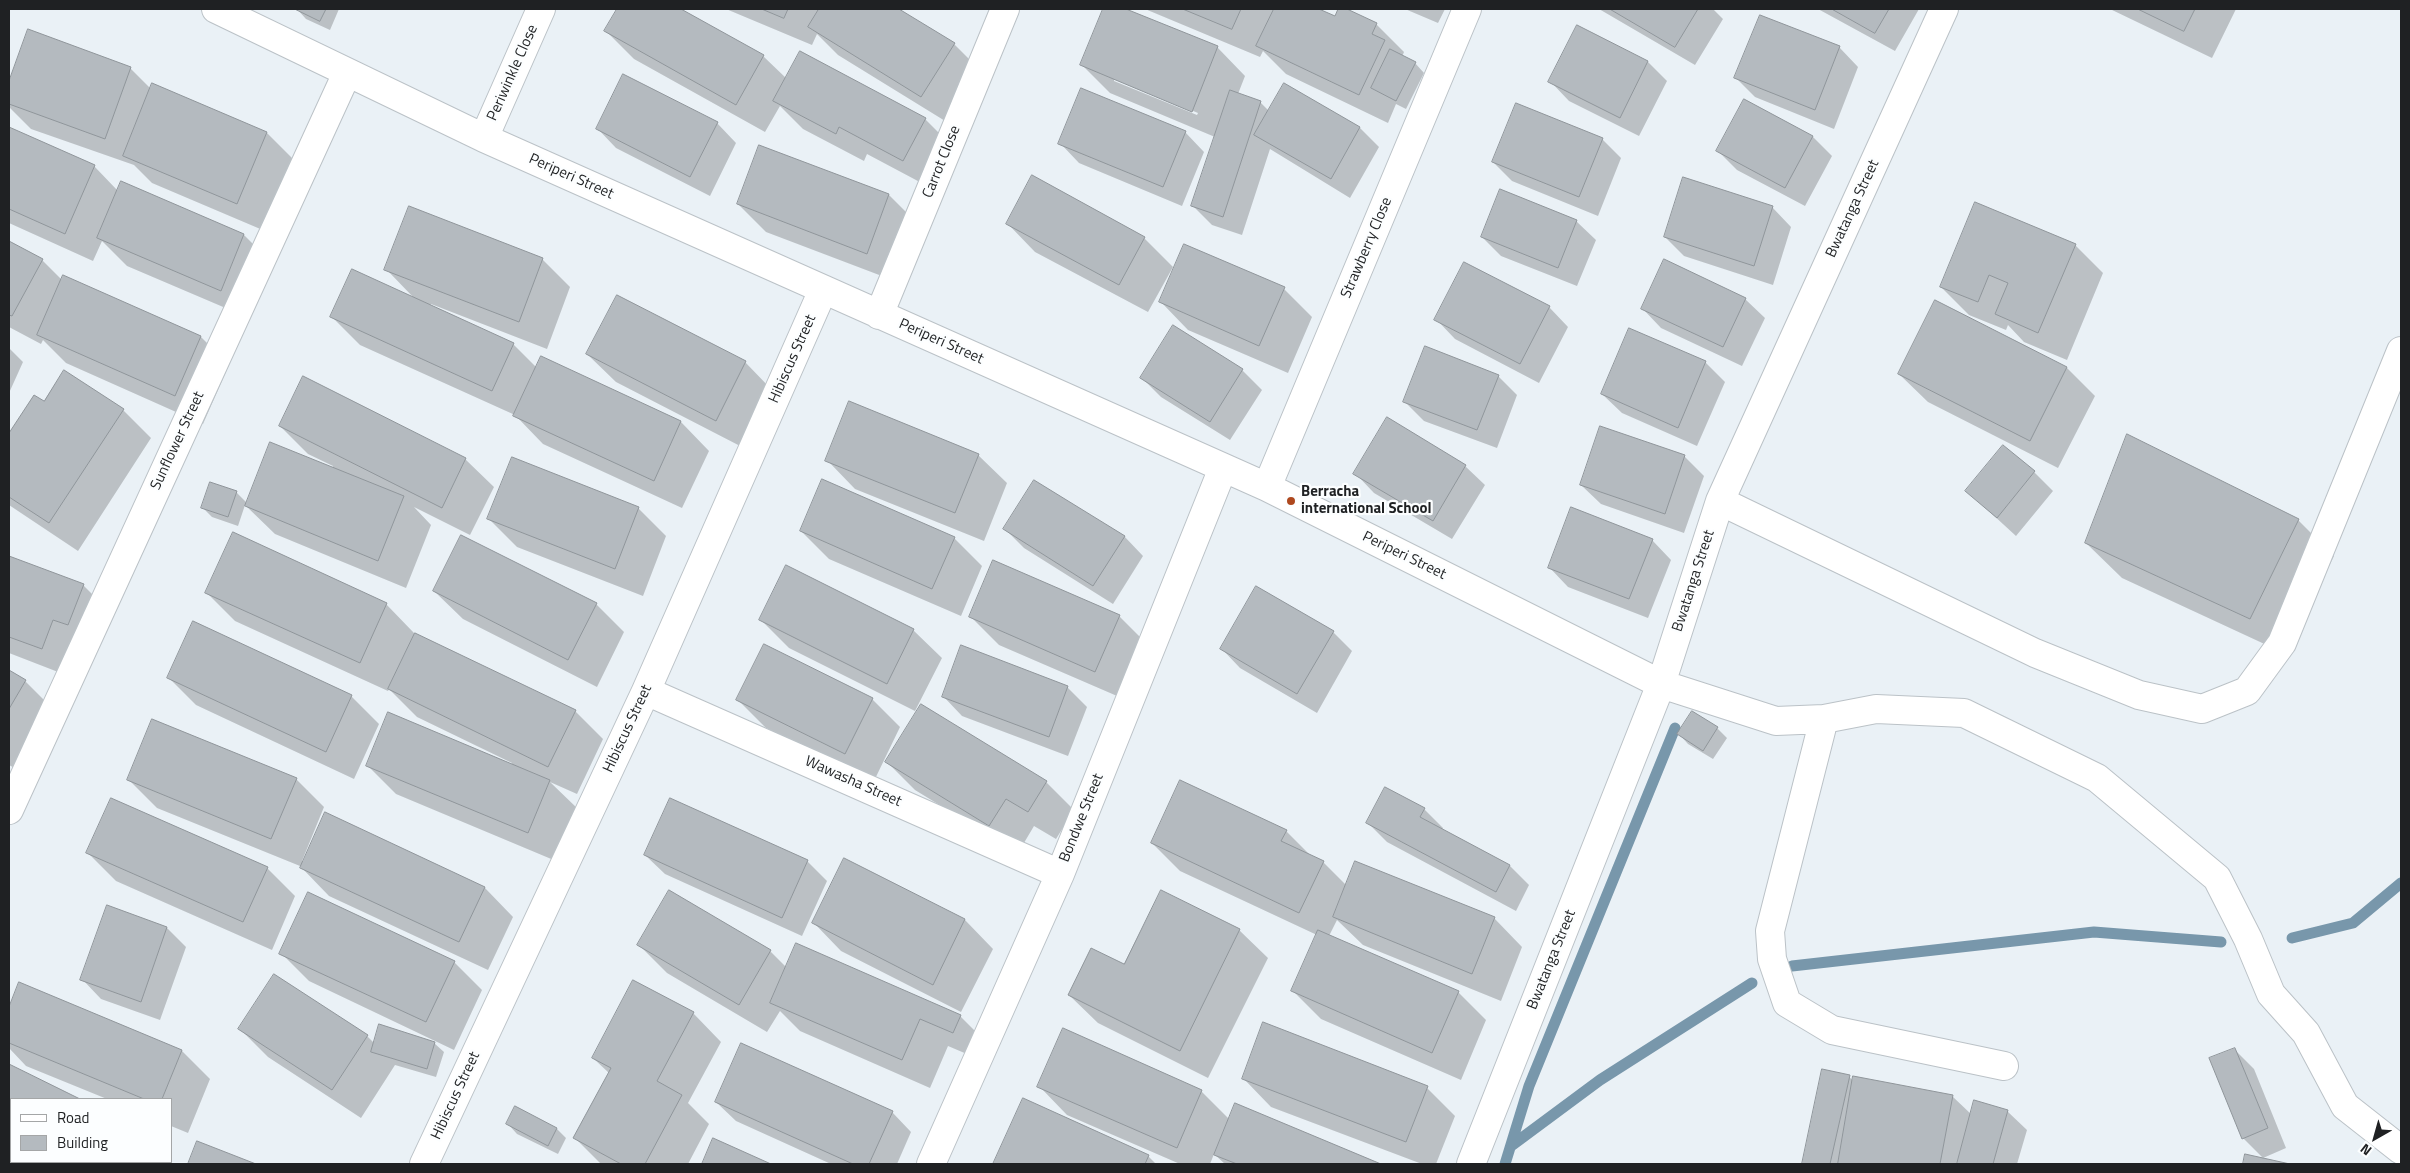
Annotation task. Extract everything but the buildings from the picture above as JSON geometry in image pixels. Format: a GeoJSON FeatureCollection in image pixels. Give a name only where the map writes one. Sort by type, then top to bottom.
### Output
{"type":"FeatureCollection","features":[{"type":"Feature","properties":{"kind":"street","name":"Periperi Street"},"geometry":{"type":"LineString","coordinates":[[216,9],[484,138],[1267,487],[1661,684],[1776,721],[1824,720],[1876,709],[1964,712],[2097,778],[2217,878],[2248,939],[2270,994],[2306,1034],[2345,1106],[2400,1147]]}},
{"type":"Feature","properties":{"kind":"street","name":"Periwinkle Close"},"geometry":{"type":"LineString","coordinates":[[484,138],[541,9]]}},
{"type":"Feature","properties":{"kind":"street","name":"Carrot Close"},"geometry":{"type":"LineString","coordinates":[[879,315],[1005,9]]}},
{"type":"Feature","properties":{"kind":"street","name":"Strawberry Close"},"geometry":{"type":"LineString","coordinates":[[1267,487],[1467,9]]}},
{"type":"Feature","properties":{"kind":"street","name":"Bwatanga Street"},"geometry":{"type":"LineString","coordinates":[[1471,1164],[1661,684],[1720,500],[1944,9]]}},
{"type":"Feature","properties":{"kind":"street","name":"Sunflower Street"},"geometry":{"type":"LineString","coordinates":[[9,810],[348,72]]}},
{"type":"Feature","properties":{"kind":"street","name":"Hibiscus Street"},"geometry":{"type":"LineString","coordinates":[[424,1164],[646,691],[823,290]]}},
{"type":"Feature","properties":{"kind":"street"},"geometry":{"type":"LineString","coordinates":[[1720,500],[2035,653],[2139,695],[2202,709],[2247,691],[2282,643],[2401,351]]}},
{"type":"Feature","properties":{"kind":"street","name":"Bondwe Street"},"geometry":{"type":"LineString","coordinates":[[931,1164],[1060,874],[1223,468]]}},
{"type":"Feature","properties":{"kind":"street","name":"Wawasha Street"},"geometry":{"type":"LineString","coordinates":[[646,691],[1060,874]]}},
{"type":"Feature","properties":{"kind":"street"},"geometry":{"type":"LineString","coordinates":[[1824,720],[1770,931],[1772,959],[1787,1003],[1832,1030],[2004,1066]]}},
{"type":"Feature","properties":{"kind":"waterway"},"geometry":{"type":"LineString","coordinates":[[1505,1164],[1529,1086],[1675,728]]}},
{"type":"Feature","properties":{"kind":"waterway"},"geometry":{"type":"LineString","coordinates":[[2292,938],[2353,923],[2401,883]]}},
{"type":"Feature","properties":{"kind":"waterway"},"geometry":{"type":"LineString","coordinates":[[1792,966],[2094,932],[2221,942]]}},
{"type":"Feature","properties":{"kind":"waterway"},"geometry":{"type":"LineString","coordinates":[[1511,1146],[1600,1080],[1752,983]]}},
{"type":"Feature","properties":{"kind":"place","name":"Berracha international School"},"geometry":{"type":"Point","coordinates":[1291,501]}}]}
